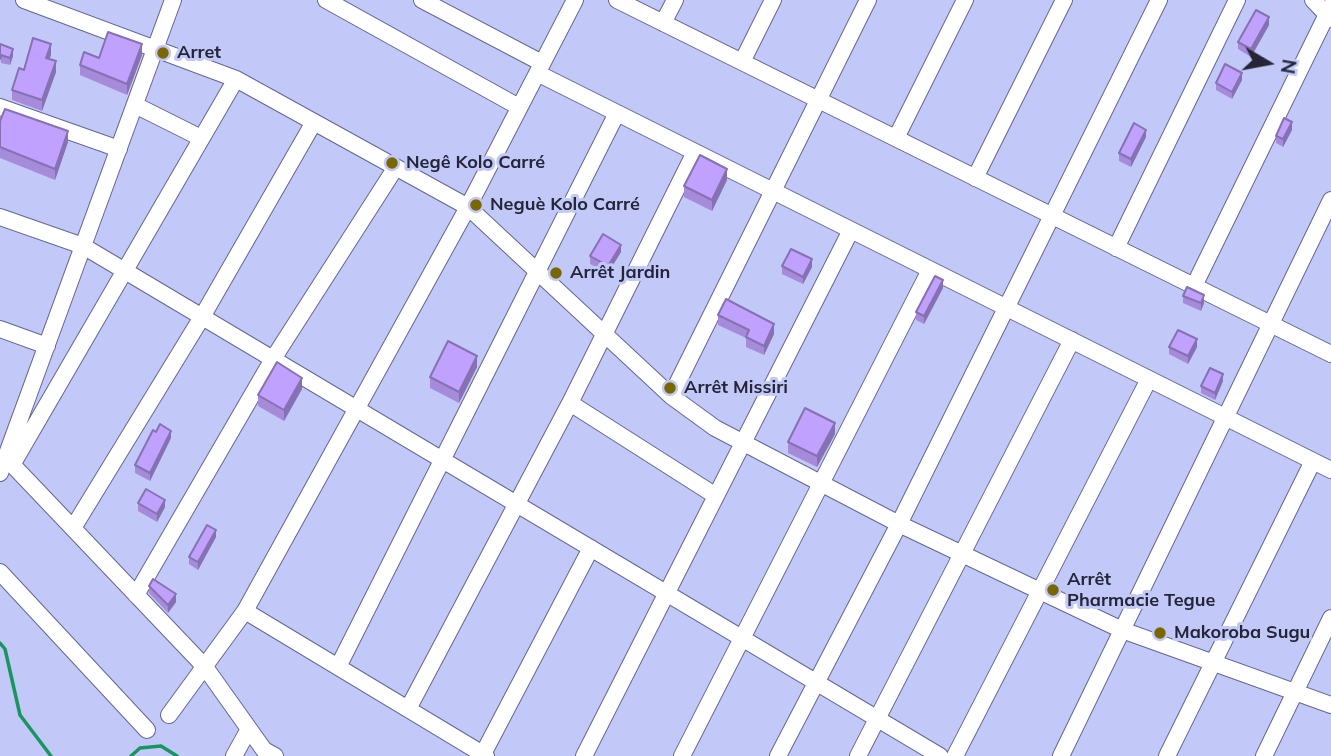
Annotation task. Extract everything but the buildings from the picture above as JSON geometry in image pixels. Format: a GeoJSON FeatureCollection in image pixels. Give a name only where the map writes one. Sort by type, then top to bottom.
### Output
{"type":"FeatureCollection","features":[{"type":"Feature","properties":{"kind":"street"},"geometry":{"type":"LineString","coordinates":[[24,0],[236,79],[468,207],[671,396],[715,428],[899,524],[1122,631],[1331,705]]}},
{"type":"Feature","properties":{"kind":"street"},"geometry":{"type":"LineString","coordinates":[[6,456],[173,0]]}},
{"type":"Feature","properties":{"kind":"street"},"geometry":{"type":"LineString","coordinates":[[326,0],[519,107]]}},
{"type":"Feature","properties":{"kind":"street"},"geometry":{"type":"LineString","coordinates":[[422,0],[617,113],[1331,470]]}},
{"type":"Feature","properties":{"kind":"street"},"geometry":{"type":"LineString","coordinates":[[169,715],[245,611],[468,207],[575,0]]}},
{"type":"Feature","properties":{"kind":"street"},"geometry":{"type":"LineString","coordinates":[[617,0],[1331,354]]}},
{"type":"Feature","properties":{"kind":"street"},"geometry":{"type":"LineString","coordinates":[[663,23],[675,0]]}},
{"type":"Feature","properties":{"kind":"street"},"geometry":{"type":"LineString","coordinates":[[742,62],[773,0]]}},
{"type":"Feature","properties":{"kind":"street"},"geometry":{"type":"LineString","coordinates":[[671,396],[868,0]]}},
{"type":"Feature","properties":{"kind":"street"},"geometry":{"type":"LineString","coordinates":[[895,138],[964,0]]}},
{"type":"Feature","properties":{"kind":"street"},"geometry":{"type":"LineString","coordinates":[[975,178],[1064,0]]}},
{"type":"Feature","properties":{"kind":"street"},"geometry":{"type":"LineString","coordinates":[[778,756],[899,524],[1159,0]]}},
{"type":"Feature","properties":{"kind":"street"},"geometry":{"type":"LineString","coordinates":[[1116,248],[1237,0]]}},
{"type":"Feature","properties":{"kind":"street"},"geometry":{"type":"LineString","coordinates":[[1194,286],[1330,13],[1313,0]]}},
{"type":"Feature","properties":{"kind":"street"},"geometry":{"type":"LineString","coordinates":[[6,456],[124,271],[236,79]]}},
{"type":"Feature","properties":{"kind":"street"},"geometry":{"type":"LineString","coordinates":[[135,105],[201,138]]}},
{"type":"Feature","properties":{"kind":"street"},"geometry":{"type":"LineString","coordinates":[[0,107],[119,149]]}},
{"type":"Feature","properties":{"kind":"street"},"geometry":{"type":"LineString","coordinates":[[338,667],[617,113]]}},
{"type":"Feature","properties":{"kind":"street"},"geometry":{"type":"LineString","coordinates":[[73,528],[202,317],[314,122]]}},
{"type":"Feature","properties":{"kind":"street"},"geometry":{"type":"LineString","coordinates":[[408,709],[570,403],[695,152]]}},
{"type":"Feature","properties":{"kind":"street"},"geometry":{"type":"LineString","coordinates":[[136,595],[273,359],[396,167]]}},
{"type":"Feature","properties":{"kind":"street"},"geometry":{"type":"LineString","coordinates":[[1061,756],[1331,200]]}},
{"type":"Feature","properties":{"kind":"street"},"geometry":{"type":"LineString","coordinates":[[0,217],[83,246],[940,756]]}},
{"type":"Feature","properties":{"kind":"street"},"geometry":{"type":"LineString","coordinates":[[584,756],[851,230]]}},
{"type":"Feature","properties":{"kind":"street"},"geometry":{"type":"LineString","coordinates":[[682,756],[930,270]]}},
{"type":"Feature","properties":{"kind":"street"},"geometry":{"type":"LineString","coordinates":[[0,329],[47,346]]}},
{"type":"Feature","properties":{"kind":"street"},"geometry":{"type":"LineString","coordinates":[[858,756],[1072,340]]}},
{"type":"Feature","properties":{"kind":"street"},"geometry":{"type":"LineString","coordinates":[[955,756],[1149,379]]}},
{"type":"Feature","properties":{"kind":"street"},"geometry":{"type":"LineString","coordinates":[[570,403],[716,496]]}},
{"type":"Feature","properties":{"kind":"street"},"geometry":{"type":"LineString","coordinates":[[6,456],[205,667],[264,750],[275,756]]}},
{"type":"Feature","properties":{"kind":"street"},"geometry":{"type":"LineString","coordinates":[[1167,756],[1312,461]]}},
{"type":"Feature","properties":{"kind":"street"},"geometry":{"type":"LineString","coordinates":[[245,611],[484,755],[591,548]]}},
{"type":"Feature","properties":{"kind":"street"},"geometry":{"type":"LineString","coordinates":[[0,572],[147,730]]}},
{"type":"Feature","properties":{"kind":"street"},"geometry":{"type":"LineString","coordinates":[[1264,756],[1331,618]]}},
{"type":"Feature","properties":{"kind":"street"},"geometry":{"type":"LineString","coordinates":[[234,756],[249,729]]}},
{"type":"Feature","properties":{"kind":"waterway"},"geometry":{"type":"LineString","coordinates":[[0,643],[5,649],[20,715],[51,756]]}},
{"type":"Feature","properties":{"kind":"waterway"},"geometry":{"type":"LineString","coordinates":[[131,756],[140,748],[161,746],[177,756]]}},
{"type":"Feature","properties":{"kind":"place","name":"Arret"},"geometry":{"type":"Point","coordinates":[163,53]}},
{"type":"Feature","properties":{"kind":"place","name":"Negê Kolo Carré"},"geometry":{"type":"Point","coordinates":[392,163]}},
{"type":"Feature","properties":{"kind":"place","name":"Neguè Kolo Carré"},"geometry":{"type":"Point","coordinates":[476,205]}},
{"type":"Feature","properties":{"kind":"place","name":"Arrêt Jardin"},"geometry":{"type":"Point","coordinates":[556,273]}},
{"type":"Feature","properties":{"kind":"place","name":"Arrêt Missiri"},"geometry":{"type":"Point","coordinates":[670,388]}},
{"type":"Feature","properties":{"kind":"place","name":"Arrêt Pharmacie Tegue"},"geometry":{"type":"Point","coordinates":[1053,590]}},
{"type":"Feature","properties":{"kind":"place","name":"Makoroba Sugu"},"geometry":{"type":"Point","coordinates":[1160,633]}}]}
